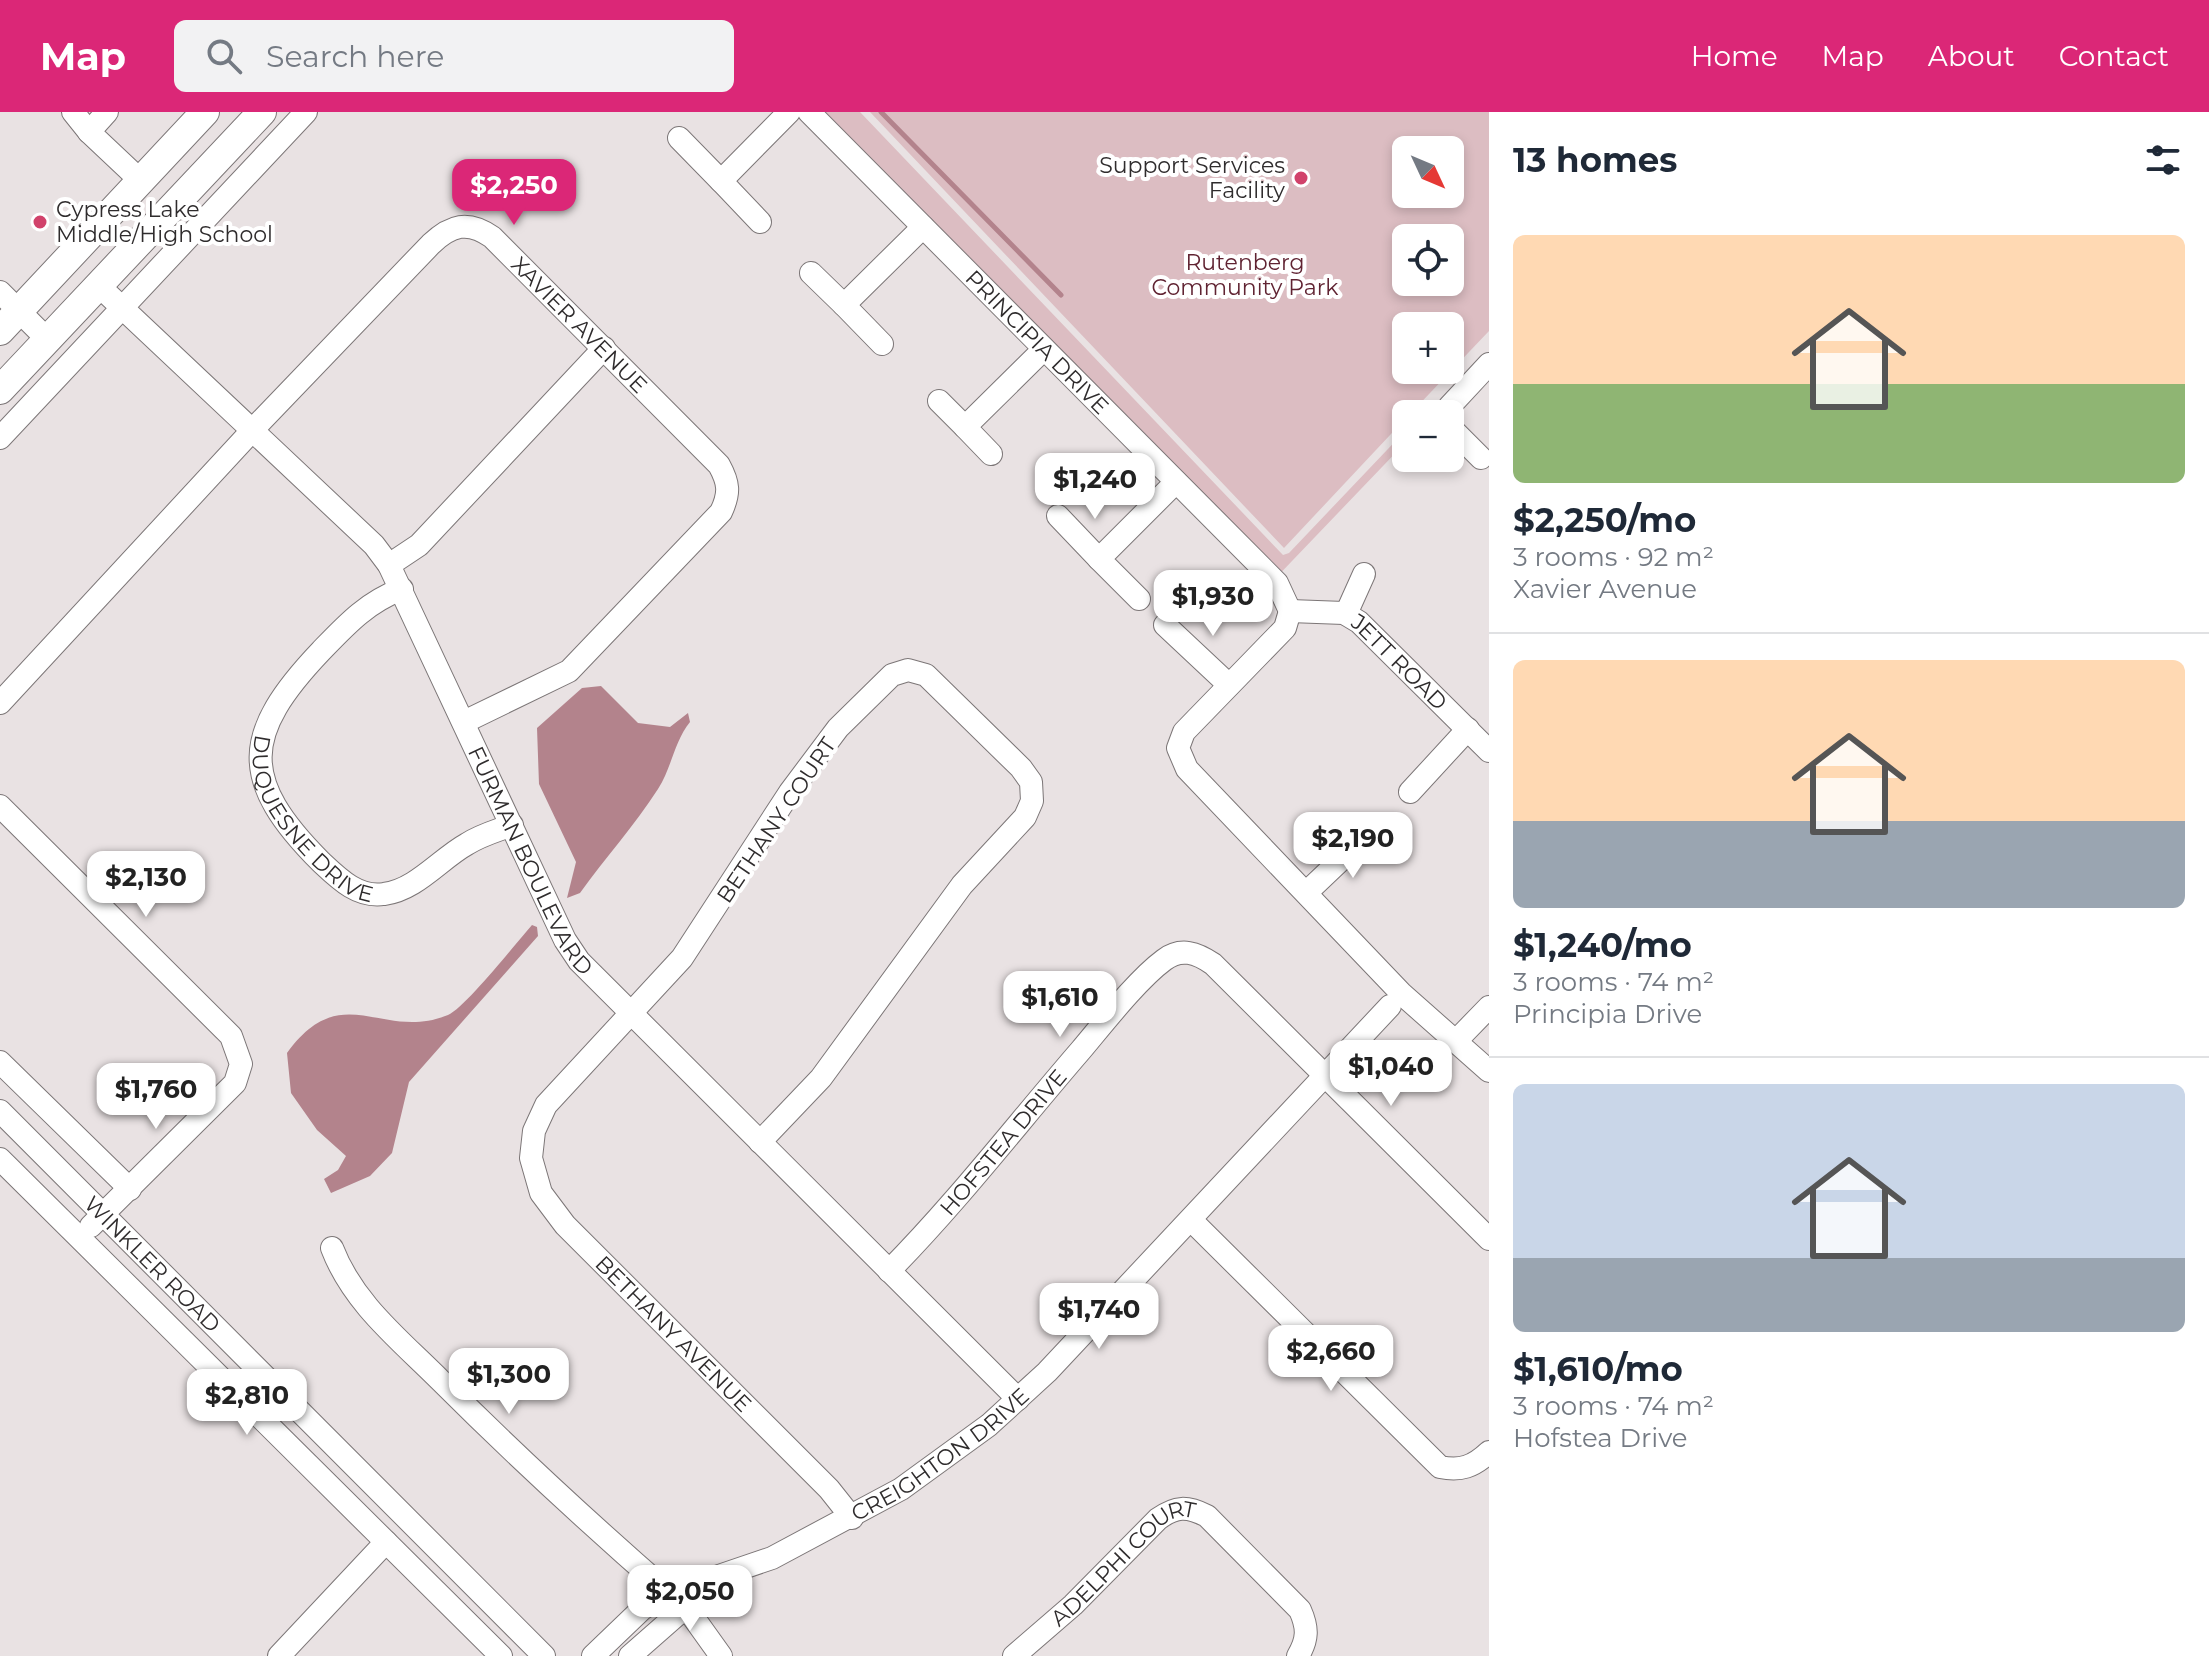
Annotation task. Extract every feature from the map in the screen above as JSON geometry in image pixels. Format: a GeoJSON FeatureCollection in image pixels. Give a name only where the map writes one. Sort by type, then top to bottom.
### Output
{"type":"FeatureCollection","features":[{"type":"Feature","properties":{"kind":"main road"},"geometry":{"type":"LineString","coordinates":[[0,331],[10,301],[141,181],[205,112]]}},
{"type":"Feature","properties":{"kind":"main road"},"geometry":{"type":"LineString","coordinates":[[0,390],[262,112]]}},
{"type":"Feature","properties":{"kind":"street"},"geometry":{"type":"LineString","coordinates":[[73,112],[89,132],[141,181]]}},
{"type":"Feature","properties":{"kind":"street"},"geometry":{"type":"LineString","coordinates":[[89,132],[107,112]]}},
{"type":"Feature","properties":{"kind":"street"},"geometry":{"type":"LineString","coordinates":[[0,438],[306,112]]}},
{"type":"Feature","properties":{"kind":"street"},"geometry":{"type":"LineString","coordinates":[[721,181],[789,112]]}},
{"type":"Feature","properties":{"kind":"street","name":"PRINCIPIA DRIVE"},"geometry":{"type":"LineString","coordinates":[[809,112],[1277,583],[1290,611]]}},
{"type":"Feature","properties":{"kind":"street"},"geometry":{"type":"LineString","coordinates":[[679,138],[760,222]]}},
{"type":"Feature","properties":{"kind":"street","name":"XAVIER AVENUE"},"geometry":{"type":"LineString","coordinates":[[0,703],[431,244],[445,231],[461,225],[478,227],[492,237],[719,465],[727,479],[728,497],[721,512],[587,656],[554,681],[464,722]]}},
{"type":"Feature","properties":{"kind":"street"},"geometry":{"type":"LineString","coordinates":[[844,305],[923,227]]}},
{"type":"Feature","properties":{"kind":"street"},"geometry":{"type":"LineString","coordinates":[[811,273],[882,344]]}},
{"type":"Feature","properties":{"kind":"street","name":"FURMAN BOULEVARD"},"geometry":{"type":"LineString","coordinates":[[98,285],[374,545],[389,565],[565,940],[579,961],[1018,1399]]}},
{"type":"Feature","properties":{"kind":"street"},"geometry":{"type":"LineString","coordinates":[[10,301],[47,339]]}},
{"type":"Feature","properties":{"kind":"street"},"geometry":{"type":"LineString","coordinates":[[389,565],[419,545],[604,348]]}},
{"type":"Feature","properties":{"kind":"street"},"geometry":{"type":"LineString","coordinates":[[965,427],[1044,349]]}},
{"type":"Feature","properties":{"kind":"street"},"geometry":{"type":"LineString","coordinates":[[1456,400],[1489,364]]}},
{"type":"Feature","properties":{"kind":"street"},"geometry":{"type":"LineString","coordinates":[[939,401],[991,454]]}},
{"type":"Feature","properties":{"kind":"street"},"geometry":{"type":"LineString","coordinates":[[1464,441],[1481,458]]}},
{"type":"Feature","properties":{"kind":"street"},"geometry":{"type":"LineString","coordinates":[[1099,559],[1176,482]]}},
{"type":"Feature","properties":{"kind":"street"},"geometry":{"type":"LineString","coordinates":[[1058,516],[1139,599]]}},
{"type":"Feature","properties":{"kind":"street"},"geometry":{"type":"LineString","coordinates":[[1346,614],[1364,574]]}},
{"type":"Feature","properties":{"kind":"street","name":"DUQUESNE DRIVE"},"geometry":{"type":"LineString","coordinates":[[402,589],[383,596],[353,618],[278,699],[264,735],[262,754],[263,772],[274,807],[284,823],[335,875],[366,894],[384,894],[402,889],[466,844],[512,825]]}},
{"type":"Feature","properties":{"kind":"street"},"geometry":{"type":"LineString","coordinates":[[1290,611],[1285,628],[1184,732],[1178,748],[1187,769],[1392,984],[1489,1071]]}},
{"type":"Feature","properties":{"kind":"street","name":"JETT ROAD"},"geometry":{"type":"LineString","coordinates":[[1290,611],[1346,614],[1359,622],[1489,751]]}},
{"type":"Feature","properties":{"kind":"street"},"geometry":{"type":"LineString","coordinates":[[1165,625],[1229,685]]}},
{"type":"Feature","properties":{"kind":"street","name":"BETHANY COURT"},"geometry":{"type":"LineString","coordinates":[[534,1131],[546,1105],[631,1015],[705,928],[790,792],[848,718],[892,675],[908,670],[926,675],[1021,768],[1031,782],[1032,801],[1025,817],[954,896],[821,1078],[760,1142]]}},
{"type":"Feature","properties":{"kind":"street"},"geometry":{"type":"LineString","coordinates":[[1410,792],[1468,729]]}},
{"type":"Feature","properties":{"kind":"street"},"geometry":{"type":"LineString","coordinates":[[0,806],[231,1036],[241,1064],[235,1083],[79,1238]]}},
{"type":"Feature","properties":{"kind":"street"},"geometry":{"type":"LineString","coordinates":[[1307,892],[1368,834]]}},
{"type":"Feature","properties":{"kind":"street","name":"HOFSTEA DRIVE"},"geometry":{"type":"LineString","coordinates":[[889,1271],[966,1190],[1089,1040],[1164,960],[1182,952],[1199,954],[1324,1075]]}},
{"type":"Feature","properties":{"kind":"street","name":"CREIGHTON DRIVE"},"geometry":{"type":"LineString","coordinates":[[593,1656],[642,1609],[677,1600],[719,1578],[772,1558],[852,1518],[937,1466],[1018,1399],[1191,1220],[1390,1006]]}},
{"type":"Feature","properties":{"kind":"street"},"geometry":{"type":"LineString","coordinates":[[1456,1041],[1489,1007]]}},
{"type":"Feature","properties":{"kind":"street","name":"WINKLER ROAD"},"geometry":{"type":"LineString","coordinates":[[0,1062],[130,1189]]}},
{"type":"Feature","properties":{"kind":"street"},"geometry":{"type":"LineString","coordinates":[[1324,1075],[1489,1239]]}},
{"type":"Feature","properties":{"kind":"street","name":"WINKLER ROAD"},"geometry":{"type":"LineString","coordinates":[[0,1111],[102,1217],[544,1656]]}},
{"type":"Feature","properties":{"kind":"street"},"geometry":{"type":"LineString","coordinates":[[0,1131],[15,1144],[49,1162]]}},
{"type":"Feature","properties":{"kind":"street","name":"BETHANY AVENUE"},"geometry":{"type":"LineString","coordinates":[[534,1131],[533,1175],[541,1193],[565,1225],[829,1489],[852,1518]]}},
{"type":"Feature","properties":{"kind":"street","name":"WINKLER ROAD"},"geometry":{"type":"LineString","coordinates":[[0,1159],[501,1656]]}},
{"type":"Feature","properties":{"kind":"street"},"geometry":{"type":"LineString","coordinates":[[1191,1220],[1440,1467],[1457,1470],[1475,1465],[1489,1452]]}},
{"type":"Feature","properties":{"kind":"street"},"geometry":{"type":"LineString","coordinates":[[332,1248],[342,1275],[371,1311],[533,1473],[677,1600],[721,1656]]}},
{"type":"Feature","properties":{"kind":"street","name":"ADELPHI COURT"},"geometry":{"type":"LineString","coordinates":[[1014,1656],[1073,1605],[1158,1519],[1173,1509],[1190,1508],[1207,1516],[1300,1610],[1307,1627],[1305,1645],[1298,1656]]}},
{"type":"Feature","properties":{"kind":"street"},"geometry":{"type":"LineString","coordinates":[[279,1656],[386,1542]]}},
{"type":"Feature","properties":{"kind":"street","name":"CREIGHTON DRIVE"},"geometry":{"type":"LineString","coordinates":[[630,1656],[677,1600]]}},
{"type":"Feature","properties":{"kind":"green space"},"geometry":{"type":"Polygon","coordinates":[[[794,112],[860,112],[1283,555],[1289,553],[1392,445],[1392,457],[1270,584],[1052,372],[794,112]]]}},
{"type":"Feature","properties":{"kind":"green space","name":"Rutenberg Community Park"},"geometry":{"type":"Polygon","coordinates":[[[870,112],[1489,112],[1489,331],[1464,357],[1464,312],[1392,312],[1392,384],[1439,384],[1423,400],[1392,400],[1392,433],[1284,548],[870,112]]]}},
{"type":"Feature","properties":{"kind":"shaded area"},"geometry":{"type":"Polygon","coordinates":[[[601,686],[638,723],[670,727],[688,713],[690,722],[680,738],[663,781],[649,802],[580,893],[567,898],[576,862],[539,784],[537,728],[582,688],[601,686]]]}},
{"type":"Feature","properties":{"kind":"shaded area"},"geometry":{"type":"Polygon","coordinates":[[[532,925],[537,927],[538,936],[409,1082],[392,1153],[370,1176],[331,1193],[324,1179],[338,1170],[346,1156],[317,1130],[291,1093],[287,1053],[307,1031],[326,1019],[345,1015],[403,1022],[448,1015],[478,988],[532,925]]]}},
{"type":"Feature","properties":{"kind":"waterway"},"geometry":{"type":"LineString","coordinates":[[881,112],[1061,295]]}},
{"type":"Feature","properties":{"kind":"place","name":"Support Services Facility"},"geometry":{"type":"Point","coordinates":[1301,178]}},
{"type":"Feature","properties":{"kind":"place","name":"Cypress Lake Middle/High School"},"geometry":{"type":"Point","coordinates":[40,222]}}]}
